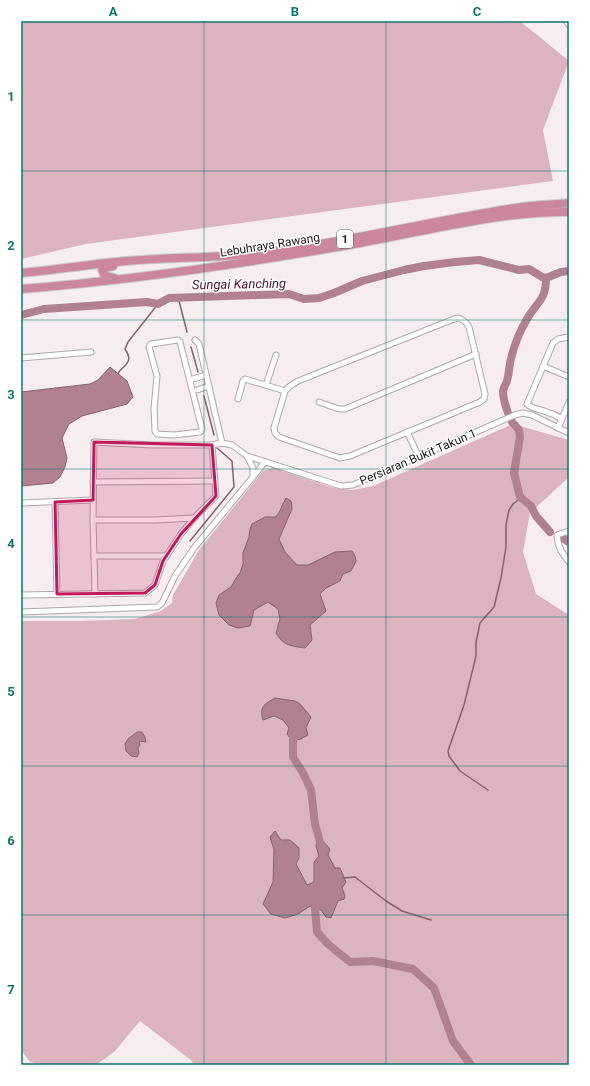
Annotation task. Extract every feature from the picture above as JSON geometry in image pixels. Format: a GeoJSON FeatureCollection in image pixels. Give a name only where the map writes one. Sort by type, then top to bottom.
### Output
{"type":"FeatureCollection","features":[{"type":"Feature","properties":{"kind":"highway","name":"Lebuhraya Rawang"},"geometry":{"type":"LineString","coordinates":[[21,273],[126,261],[229,256],[271,252],[486,212],[569,203]]}},
{"type":"Feature","properties":{"kind":"highway","name":"Lebuhraya Rawang"},"geometry":{"type":"LineString","coordinates":[[21,289],[123,279],[279,257],[487,219],[554,212],[569,212]]}},
{"type":"Feature","properties":{"kind":"highway"},"geometry":{"type":"LineString","coordinates":[[123,279],[104,276],[102,270],[126,261]]}},
{"type":"Feature","properties":{"kind":"street"},"geometry":{"type":"LineString","coordinates":[[566,21],[569,25]]}},
{"type":"Feature","properties":{"kind":"street"},"geometry":{"type":"LineString","coordinates":[[454,318],[458,318],[464,320],[469,327],[485,394],[484,399],[480,402],[350,456],[340,458],[279,437],[275,433],[274,428],[285,391],[298,381],[454,318]]}},
{"type":"Feature","properties":{"kind":"street"},"geometry":{"type":"LineString","coordinates":[[562,419],[545,411],[531,408],[527,404],[553,344],[558,339],[569,337]]}},
{"type":"Feature","properties":{"kind":"street"},"geometry":{"type":"LineString","coordinates":[[95,594],[93,520],[94,442],[152,445],[212,445],[222,443],[199,344],[195,340]]}},
{"type":"Feature","properties":{"kind":"street"},"geometry":{"type":"LineString","coordinates":[[179,341],[202,429],[200,432],[174,435],[157,434],[155,431],[154,409],[157,376],[149,347],[151,344],[179,341]]}},
{"type":"Feature","properties":{"kind":"street"},"geometry":{"type":"LineString","coordinates":[[21,358],[91,352]]}},
{"type":"Feature","properties":{"kind":"street"},"geometry":{"type":"LineString","coordinates":[[319,402],[339,409],[345,409],[476,354]]}},
{"type":"Feature","properties":{"kind":"street"},"geometry":{"type":"LineString","coordinates":[[266,385],[276,356]]}},
{"type":"Feature","properties":{"kind":"street"},"geometry":{"type":"LineString","coordinates":[[543,366],[569,377]]}},
{"type":"Feature","properties":{"kind":"street"},"geometry":{"type":"LineString","coordinates":[[206,376],[195,379],[198,389],[209,386]]}},
{"type":"Feature","properties":{"kind":"street"},"geometry":{"type":"LineString","coordinates":[[238,399],[243,381],[245,379],[285,391]]}},
{"type":"Feature","properties":{"kind":"street"},"geometry":{"type":"LineString","coordinates":[[558,428],[569,402]]}},
{"type":"Feature","properties":{"kind":"street","name":"Persiaran Bukit Takun 1"},"geometry":{"type":"LineString","coordinates":[[222,443],[232,445],[248,456],[340,486],[353,485],[503,420],[523,413],[532,415],[569,433]]}},
{"type":"Feature","properties":{"kind":"street"},"geometry":{"type":"LineString","coordinates":[[407,432],[419,457]]}},
{"type":"Feature","properties":{"kind":"street"},"geometry":{"type":"LineString","coordinates":[[21,595],[145,593],[155,585],[163,561],[181,534],[194,518],[216,496],[212,445]]}},
{"type":"Feature","properties":{"kind":"street"},"geometry":{"type":"LineString","coordinates":[[248,456],[253,468],[253,477]]}},
{"type":"Feature","properties":{"kind":"street"},"geometry":{"type":"LineString","coordinates":[[21,612],[157,607],[162,603],[175,576],[194,548],[265,462]]}},
{"type":"Feature","properties":{"kind":"street"},"geometry":{"type":"LineString","coordinates":[[93,482],[214,481]]}},
{"type":"Feature","properties":{"kind":"street"},"geometry":{"type":"LineString","coordinates":[[21,503],[93,500]]}},
{"type":"Feature","properties":{"kind":"street"},"geometry":{"type":"LineString","coordinates":[[56,502],[58,594]]}},
{"type":"Feature","properties":{"kind":"street"},"geometry":{"type":"LineString","coordinates":[[93,520],[155,520],[194,518]]}},
{"type":"Feature","properties":{"kind":"street"},"geometry":{"type":"LineString","coordinates":[[569,531],[557,535],[558,545],[569,562]]}},
{"type":"Feature","properties":{"kind":"street"},"geometry":{"type":"LineString","coordinates":[[94,556],[166,556]]}},
{"type":"Feature","properties":{"kind":"highlighted area"},"geometry":{"type":"Polygon","coordinates":[[[94,442],[212,445],[216,496],[181,534],[163,561],[155,585],[145,593],[57,594],[55,502],[93,500],[94,442]]]}},
{"type":"Feature","properties":{"kind":"shaded area"},"geometry":{"type":"Polygon","coordinates":[[[21,21],[520,21],[569,61],[543,130],[553,181],[86,244],[21,259],[21,21]]]}},
{"type":"Feature","properties":{"kind":"shaded area"},"geometry":{"type":"Polygon","coordinates":[[[110,367],[127,381],[133,397],[127,404],[82,416],[69,424],[62,438],[67,458],[65,467],[60,477],[53,483],[21,486],[21,392],[90,384],[98,380],[110,367]]]}},
{"type":"Feature","properties":{"kind":"shaded area"},"geometry":{"type":"Polygon","coordinates":[[[513,424],[569,440],[569,477],[530,513],[523,552],[536,594],[569,615],[569,1065],[193,1065],[192,1061],[140,1021],[115,1051],[96,1065],[44,1065],[30,1062],[21,1050],[21,621],[135,619],[161,611],[172,603],[173,595],[199,550],[263,471],[273,468],[334,488],[353,490],[373,486],[513,424]]]}},
{"type":"Feature","properties":{"kind":"shaded area"},"geometry":{"type":"Polygon","coordinates":[[[286,498],[291,501],[292,509],[279,539],[285,552],[297,565],[308,565],[335,552],[352,551],[356,561],[351,571],[343,574],[340,581],[326,588],[320,594],[326,611],[310,625],[312,640],[305,648],[288,645],[282,641],[276,633],[280,619],[278,609],[268,602],[254,610],[250,626],[238,628],[229,625],[219,615],[216,603],[219,595],[231,587],[240,573],[243,564],[243,553],[252,524],[265,517],[276,517],[286,498]]]}},
{"type":"Feature","properties":{"kind":"shaded area"},"geometry":{"type":"Polygon","coordinates":[[[275,698],[295,701],[300,704],[311,717],[306,728],[308,735],[301,739],[292,741],[287,734],[289,728],[283,720],[274,716],[263,720],[263,706],[275,698]]]}},
{"type":"Feature","properties":{"kind":"shaded area"},"geometry":{"type":"Polygon","coordinates":[[[137,732],[142,732],[146,742],[139,741],[139,753],[137,757],[131,756],[126,751],[125,744],[128,739],[137,732]]]}},
{"type":"Feature","properties":{"kind":"shaded area"},"geometry":{"type":"Polygon","coordinates":[[[275,831],[281,840],[290,840],[299,848],[299,858],[296,864],[307,885],[314,882],[314,862],[319,856],[316,846],[318,838],[322,840],[330,849],[328,855],[335,868],[340,868],[346,882],[342,888],[345,896],[344,899],[338,901],[331,918],[326,917],[321,910],[310,906],[298,914],[285,918],[271,914],[263,904],[273,882],[274,850],[270,837],[275,831]]]}},
{"type":"Feature","properties":{"kind":"waterway","name":"Sungai Kanching"},"geometry":{"type":"LineString","coordinates":[[21,315],[44,309],[147,302],[158,304],[169,298],[289,294],[304,299],[319,298],[362,281],[404,270],[424,266],[479,260],[519,270],[529,269],[546,278],[561,272],[569,271]]}},
{"type":"Feature","properties":{"kind":"waterway"},"geometry":{"type":"LineString","coordinates":[[508,413],[504,400],[503,389],[508,378],[512,354],[524,324],[543,296],[546,286],[546,278]]}},
{"type":"Feature","properties":{"kind":"waterway"},"geometry":{"type":"LineString","coordinates":[[178,297],[187,332]]}},
{"type":"Feature","properties":{"kind":"waterway"},"geometry":{"type":"LineString","coordinates":[[118,373],[129,360],[128,353],[125,349],[128,342],[158,304]]}},
{"type":"Feature","properties":{"kind":"waterway"},"geometry":{"type":"LineString","coordinates":[[191,347],[198,372]]}},
{"type":"Feature","properties":{"kind":"waterway"},"geometry":{"type":"LineString","coordinates":[[204,396],[214,435]]}},
{"type":"Feature","properties":{"kind":"waterway"},"geometry":{"type":"LineString","coordinates":[[512,422],[519,430],[520,437],[514,473],[520,497],[531,506],[536,516],[550,532]]}},
{"type":"Feature","properties":{"kind":"waterway"},"geometry":{"type":"LineString","coordinates":[[190,541],[234,487],[232,461],[217,448]]}},
{"type":"Feature","properties":{"kind":"waterway"},"geometry":{"type":"LineString","coordinates":[[488,790],[460,771],[449,756],[448,751],[464,705],[476,656],[476,642],[480,623],[494,607],[506,547],[506,525],[509,510],[520,497]]}},
{"type":"Feature","properties":{"kind":"waterway"},"geometry":{"type":"LineString","coordinates":[[564,539],[569,542]]}},
{"type":"Feature","properties":{"kind":"waterway"},"geometry":{"type":"LineString","coordinates":[[293,731],[293,757],[311,790],[315,824],[322,849]]}},
{"type":"Feature","properties":{"kind":"waterway"},"geometry":{"type":"LineString","coordinates":[[343,878],[355,877],[386,901],[402,911],[431,920]]}},
{"type":"Feature","properties":{"kind":"waterway"},"geometry":{"type":"LineString","coordinates":[[321,901],[315,909],[317,932],[328,944],[350,962],[373,961],[413,969],[434,988],[453,1041],[471,1065]]}}]}
